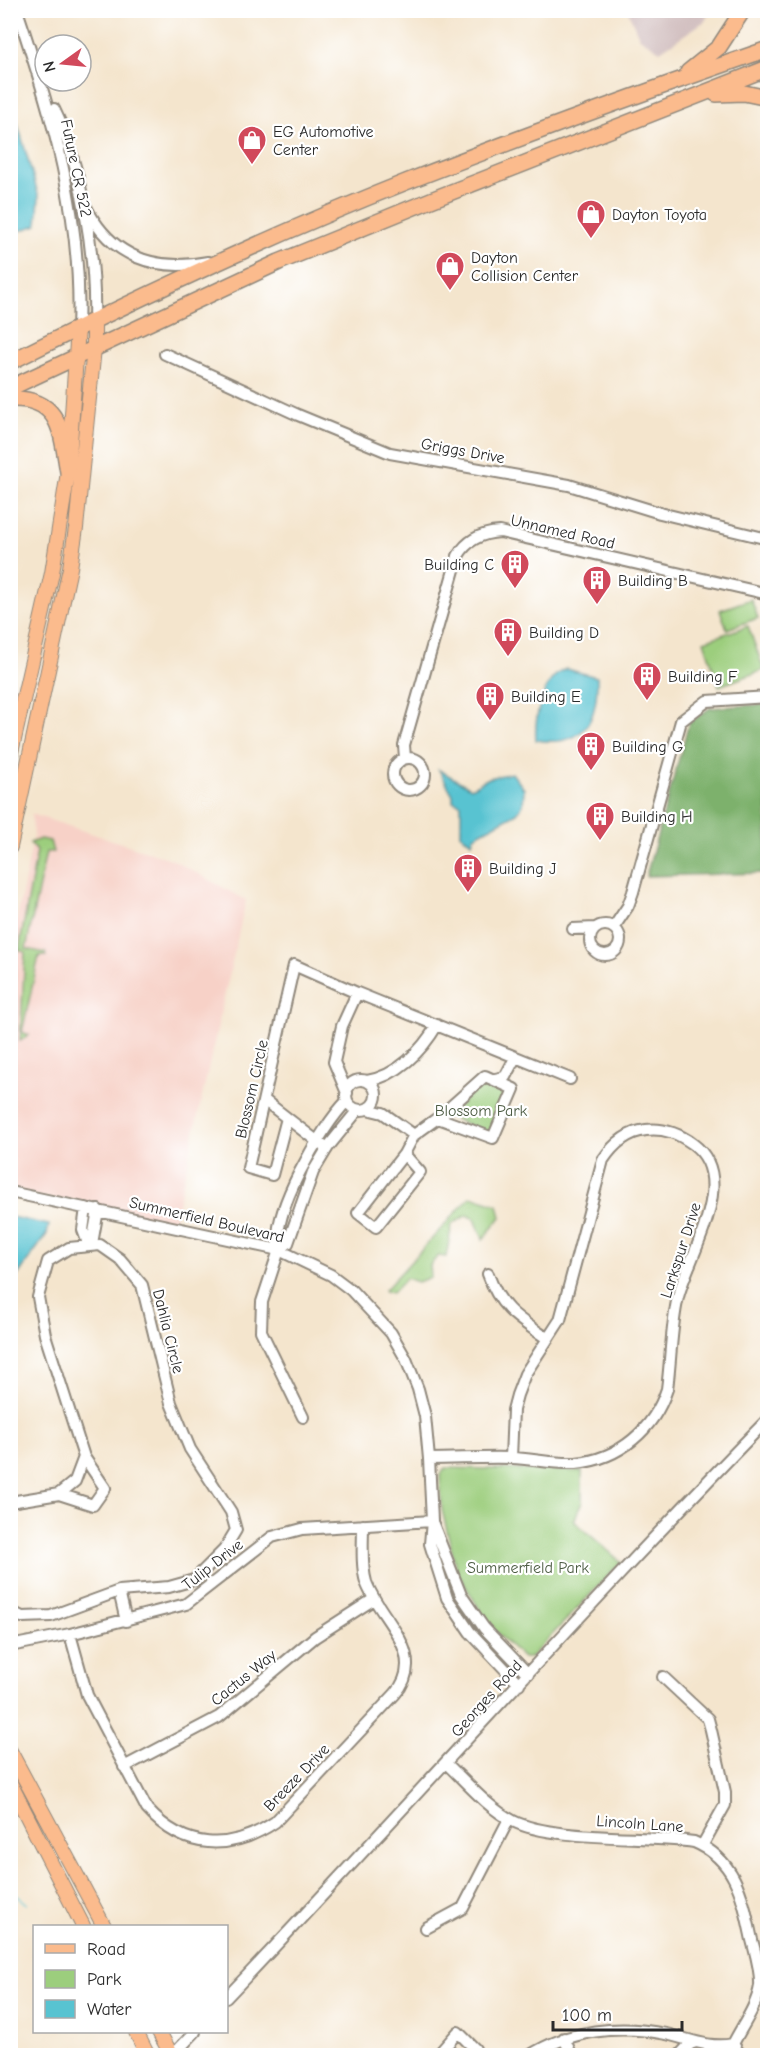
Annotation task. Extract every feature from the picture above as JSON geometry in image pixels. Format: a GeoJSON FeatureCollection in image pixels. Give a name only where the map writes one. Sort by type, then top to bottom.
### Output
{"type":"FeatureCollection","features":[{"type":"Feature","properties":{"kind":"highway"},"geometry":{"type":"LineString","coordinates":[[653,89],[694,68],[719,47],[743,10]]}},
{"type":"Feature","properties":{"kind":"highway"},"geometry":{"type":"LineString","coordinates":[[10,362],[94,320],[232,257],[406,182],[653,89],[768,49]]}},
{"type":"Feature","properties":{"kind":"highway"},"geometry":{"type":"LineString","coordinates":[[10,388],[290,258],[431,200],[768,68]]}},
{"type":"Feature","properties":{"kind":"highway"},"geometry":{"type":"LineString","coordinates":[[704,94],[744,93],[768,98]]}},
{"type":"Feature","properties":{"kind":"highway"},"geometry":{"type":"LineString","coordinates":[[10,399],[35,400],[48,408],[62,438],[68,472]]}},
{"type":"Feature","properties":{"kind":"main road"},"geometry":{"type":"LineString","coordinates":[[10,847],[70,568],[94,348],[94,320]]}},
{"type":"Feature","properties":{"kind":"main road"},"geometry":{"type":"LineString","coordinates":[[10,757],[52,573],[68,472],[78,328]]}},
{"type":"Feature","properties":{"kind":"main road"},"geometry":{"type":"LineString","coordinates":[[10,1751],[103,1925]]}},
{"type":"Feature","properties":{"kind":"main road"},"geometry":{"type":"LineString","coordinates":[[10,1783],[82,1925]]}},
{"type":"Feature","properties":{"kind":"main road"},"geometry":{"type":"LineString","coordinates":[[137,2033],[148,2055]]}},
{"type":"Feature","properties":{"kind":"main road"},"geometry":{"type":"LineString","coordinates":[[160,2033],[172,2055]]}},
{"type":"Feature","properties":{"kind":"street"},"geometry":{"type":"LineString","coordinates":[[17,10],[33,58]]}},
{"type":"Feature","properties":{"kind":"street","name":"Future CR 522"},"geometry":{"type":"LineString","coordinates":[[44,93],[56,134],[72,211],[79,283],[78,328]]}},
{"type":"Feature","properties":{"kind":"street","name":"Future CR 522"},"geometry":{"type":"LineString","coordinates":[[46,93],[63,127],[81,195],[91,255],[94,320]]}},
{"type":"Feature","properties":{"kind":"street"},"geometry":{"type":"LineString","coordinates":[[81,195],[91,216],[114,244],[138,258],[160,265],[184,267],[232,257]]}},
{"type":"Feature","properties":{"kind":"street","name":"Griggs Drive"},"geometry":{"type":"LineString","coordinates":[[165,354],[298,415],[390,453],[568,485],[660,513],[768,538]]}},
{"type":"Feature","properties":{"kind":"street","name":"Unnamed Road"},"geometry":{"type":"LineString","coordinates":[[405,758],[404,745],[458,556],[468,544],[487,533],[500,532],[768,594]]}},
{"type":"Feature","properties":{"kind":"street"},"geometry":{"type":"LineString","coordinates":[[614,927],[628,906],[633,892],[681,721],[706,701],[768,697]]}},
{"type":"Feature","properties":{"kind":"street"},"geometry":{"type":"LineString","coordinates":[[573,929],[606,925],[614,927],[620,936],[619,946],[607,955],[597,953],[591,948],[590,939],[595,928]]}},
{"type":"Feature","properties":{"kind":"street","name":"Blossom Circle"},"geometry":{"type":"LineString","coordinates":[[287,1118],[272,1175],[248,1168],[294,965],[357,993],[570,1079]]}},
{"type":"Feature","properties":{"kind":"street"},"geometry":{"type":"LineString","coordinates":[[357,993],[342,1026],[334,1062],[347,1097],[362,1109],[383,1113],[414,1135]]}},
{"type":"Feature","properties":{"kind":"street"},"geometry":{"type":"LineString","coordinates":[[279,1250],[288,1244],[313,1172],[327,1149],[362,1109],[373,1105],[384,1079],[424,1047],[437,1025]]}},
{"type":"Feature","properties":{"kind":"street"},"geometry":{"type":"LineString","coordinates":[[495,1079],[505,1077],[515,1058]]}},
{"type":"Feature","properties":{"kind":"street"},"geometry":{"type":"LineString","coordinates":[[340,1076],[355,1082],[384,1079]]}},
{"type":"Feature","properties":{"kind":"street"},"geometry":{"type":"LineString","coordinates":[[404,1154],[420,1172],[376,1227],[358,1213],[404,1154],[414,1135],[439,1117],[485,1076],[514,1089],[493,1138],[439,1117]]}},
{"type":"Feature","properties":{"kind":"street"},"geometry":{"type":"LineString","coordinates":[[367,1081],[383,1113]]}},
{"type":"Feature","properties":{"kind":"street"},"geometry":{"type":"LineString","coordinates":[[303,1417],[261,1331],[262,1302],[279,1250],[276,1239],[290,1191],[317,1142],[355,1082]]}},
{"type":"Feature","properties":{"kind":"street"},"geometry":{"type":"LineString","coordinates":[[264,1100],[327,1149]]}},
{"type":"Feature","properties":{"kind":"street","name":"Larkspur Drive"},"geometry":{"type":"LineString","coordinates":[[429,1459],[511,1458],[576,1463],[605,1456],[637,1437],[660,1407],[667,1389],[678,1297],[714,1193],[710,1166],[697,1147],[685,1138],[663,1129],[638,1131],[609,1151],[595,1181],[560,1320],[525,1374],[517,1395],[513,1410],[511,1458]]}},
{"type":"Feature","properties":{"kind":"street","name":"Summerfield Boulevard"},"geometry":{"type":"LineString","coordinates":[[10,1192],[279,1250],[302,1259],[344,1285],[390,1333],[406,1359],[418,1389],[425,1416],[429,1459],[432,1521],[430,1544],[447,1598],[470,1632],[519,1684]]}},
{"type":"Feature","properties":{"kind":"street"},"geometry":{"type":"LineString","coordinates":[[86,1208],[83,1230],[88,1246]]}},
{"type":"Feature","properties":{"kind":"street"},"geometry":{"type":"LineString","coordinates":[[88,1246],[93,1238],[98,1210]]}},
{"type":"Feature","properties":{"kind":"street","name":"Dahlia Circle"},"geometry":{"type":"LineString","coordinates":[[10,1611],[22,1617],[51,1616],[119,1591],[169,1587],[194,1580],[224,1550],[236,1530],[231,1512],[190,1449],[171,1403],[142,1285],[120,1259],[100,1245],[88,1246]]}},
{"type":"Feature","properties":{"kind":"street"},"geometry":{"type":"LineString","coordinates":[[10,1502],[59,1494],[93,1505],[105,1488],[84,1457],[45,1335],[38,1297],[48,1261],[69,1248],[88,1246]]}},
{"type":"Feature","properties":{"kind":"street"},"geometry":{"type":"LineString","coordinates":[[488,1274],[493,1289],[509,1312],[548,1339]]}},
{"type":"Feature","properties":{"kind":"street","name":"Georges Road"},"geometry":{"type":"LineString","coordinates":[[228,1996],[768,1419]]}},
{"type":"Feature","properties":{"kind":"street"},"geometry":{"type":"LineString","coordinates":[[59,1494],[75,1481],[84,1457]]}},
{"type":"Feature","properties":{"kind":"street","name":"Summerfield Boulevard"},"geometry":{"type":"LineString","coordinates":[[432,1521],[461,1595],[484,1628],[528,1674]]}},
{"type":"Feature","properties":{"kind":"street","name":"Tulip Drive"},"geometry":{"type":"LineString","coordinates":[[10,1646],[126,1621],[186,1604],[272,1537],[302,1529],[432,1521]]}},
{"type":"Feature","properties":{"kind":"street","name":"Breeze Drive"},"geometry":{"type":"LineString","coordinates":[[70,1634],[83,1686],[147,1809],[175,1833],[199,1842],[216,1843],[238,1839],[275,1822],[402,1686],[408,1666],[405,1648],[374,1599],[365,1580],[363,1525]]}},
{"type":"Feature","properties":{"kind":"street"},"geometry":{"type":"LineString","coordinates":[[119,1591],[126,1621]]}},
{"type":"Feature","properties":{"kind":"street","name":"Cactus Way"},"geometry":{"type":"LineString","coordinates":[[124,1767],[219,1718],[315,1637],[374,1599]]}},
{"type":"Feature","properties":{"kind":"street"},"geometry":{"type":"LineString","coordinates":[[663,1677],[708,1719],[711,1730],[725,1792],[725,1806],[702,1846]]}},
{"type":"Feature","properties":{"kind":"street","name":"Lincoln Lane"},"geometry":{"type":"LineString","coordinates":[[447,1764],[509,1819],[531,1828],[580,1834],[668,1839],[702,1846],[731,1871],[739,1885],[759,1970],[757,1998],[733,2044]]}},
{"type":"Feature","properties":{"kind":"street"},"geometry":{"type":"LineString","coordinates":[[426,1928],[463,1908],[509,1819]]}},
{"type":"Feature","properties":{"kind":"street"},"geometry":{"type":"LineString","coordinates":[[529,2055],[564,2038],[597,2030],[645,2030],[717,2047],[733,2044],[741,2055]]}},
{"type":"Feature","properties":{"kind":"street"},"geometry":{"type":"LineString","coordinates":[[437,2055],[458,2032],[475,2049],[470,2055]]}},
{"type":"Feature","properties":{"kind":"street"},"geometry":{"type":"LineString","coordinates":[[172,2055],[193,2033]]}},
{"type":"Feature","properties":{"kind":"street"},"geometry":{"type":"LineString","coordinates":[[564,2038],[572,2055]]}},
{"type":"Feature","properties":{"kind":"street"},"geometry":{"type":"LineString","coordinates":[[679,2055],[690,2044],[696,2042]]}},
{"type":"Feature","properties":{"kind":"shaded area"},"geometry":{"type":"Polygon","coordinates":[[[628,11],[710,11],[705,21],[660,51],[639,37],[628,11]]]}},
{"type":"Feature","properties":{"kind":"shaded area"},"geometry":{"type":"Polygon","coordinates":[[[31,814],[171,859],[246,900],[174,1222],[11,1191],[11,948],[34,835],[31,814]]]}},
{"type":"Feature","properties":{"kind":"green space"},"geometry":{"type":"Polygon","coordinates":[[[751,599],[758,618],[727,629],[720,610],[751,599]]]}},
{"type":"Feature","properties":{"kind":"green space"},"geometry":{"type":"Polygon","coordinates":[[[748,626],[764,670],[719,686],[704,641],[748,626]]]}},
{"type":"Feature","properties":{"kind":"green space"},"geometry":{"type":"Polygon","coordinates":[[[767,704],[767,873],[646,876],[689,723],[710,708],[767,704]]]}},
{"type":"Feature","properties":{"kind":"green space"},"geometry":{"type":"Polygon","coordinates":[[[40,839],[50,841],[53,852],[46,852],[26,949],[46,953],[46,956],[39,956],[22,1032],[29,1035],[20,1041],[25,952],[19,950],[37,851],[30,843],[40,839]]]}},
{"type":"Feature","properties":{"kind":"green space","name":"Blossom Park"},"geometry":{"type":"Polygon","coordinates":[[[485,1080],[508,1092],[489,1134],[448,1116],[485,1080]]]}},
{"type":"Feature","properties":{"kind":"green space"},"geometry":{"type":"Polygon","coordinates":[[[471,1196],[498,1205],[501,1217],[483,1239],[475,1219],[467,1215],[452,1224],[446,1257],[438,1256],[430,1265],[431,1277],[418,1282],[406,1278],[392,1293],[384,1291],[471,1196]]]}},
{"type":"Feature","properties":{"kind":"green space","name":"Summerfield Park"},"geometry":{"type":"Polygon","coordinates":[[[445,1468],[582,1471],[582,1502],[574,1521],[621,1562],[530,1658],[523,1658],[489,1625],[457,1572],[442,1510],[440,1475],[445,1468]]]}},
{"type":"Feature","properties":{"kind":"water"},"geometry":{"type":"Polygon","coordinates":[[[10,98],[39,197],[37,225],[16,232],[10,229],[10,98]]]}},
{"type":"Feature","properties":{"kind":"water"},"geometry":{"type":"Polygon","coordinates":[[[566,669],[597,677],[595,706],[591,718],[585,728],[566,740],[536,740],[539,710],[546,689],[558,673],[566,669]]]}},
{"type":"Feature","properties":{"kind":"water"},"geometry":{"type":"Polygon","coordinates":[[[439,770],[471,788],[489,778],[512,773],[524,789],[523,805],[517,813],[474,836],[472,842],[461,835],[461,804],[453,801],[453,795],[439,770]]]}},
{"type":"Feature","properties":{"kind":"water"},"geometry":{"type":"Polygon","coordinates":[[[11,1217],[49,1225],[47,1234],[11,1285],[11,1217]]]}},
{"type":"Feature","properties":{"kind":"waterway"},"geometry":{"type":"LineString","coordinates":[[10,1890],[27,1904]]}},
{"type":"Feature","properties":{"kind":"place","name":"EG Automotive Center"},"geometry":{"type":"Point","coordinates":[252,166]}},
{"type":"Feature","properties":{"kind":"place","name":"Dayton Toyota"},"geometry":{"type":"Point","coordinates":[591,240]}},
{"type":"Feature","properties":{"kind":"place","name":"Dayton Collision Center"},"geometry":{"type":"Point","coordinates":[450,292]}},
{"type":"Feature","properties":{"kind":"place","name":"Building C"},"geometry":{"type":"Point","coordinates":[515,590]}},
{"type":"Feature","properties":{"kind":"place","name":"Building B"},"geometry":{"type":"Point","coordinates":[597,606]}},
{"type":"Feature","properties":{"kind":"place","name":"Building D"},"geometry":{"type":"Point","coordinates":[508,658]}},
{"type":"Feature","properties":{"kind":"place","name":"Building F"},"geometry":{"type":"Point","coordinates":[647,702]}},
{"type":"Feature","properties":{"kind":"place","name":"Building E"},"geometry":{"type":"Point","coordinates":[490,722]}},
{"type":"Feature","properties":{"kind":"place","name":"Building G"},"geometry":{"type":"Point","coordinates":[591,772]}},
{"type":"Feature","properties":{"kind":"place","name":"Building H"},"geometry":{"type":"Point","coordinates":[600,842]}},
{"type":"Feature","properties":{"kind":"place","name":"Building J"},"geometry":{"type":"Point","coordinates":[468,894]}}]}
